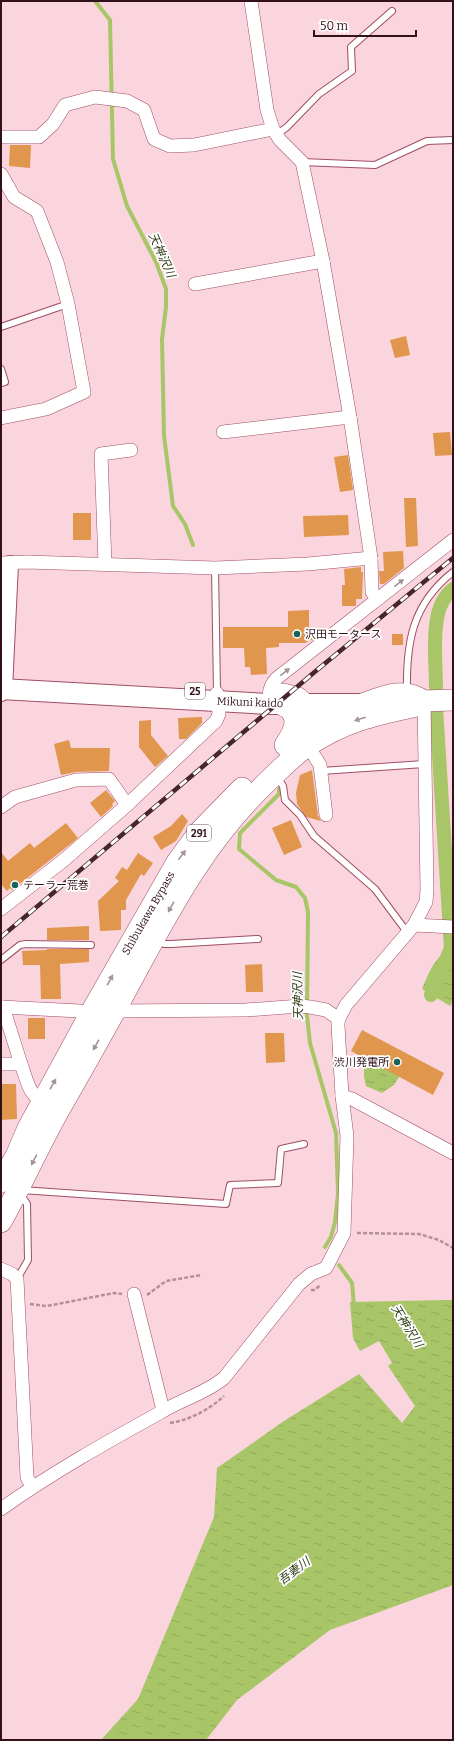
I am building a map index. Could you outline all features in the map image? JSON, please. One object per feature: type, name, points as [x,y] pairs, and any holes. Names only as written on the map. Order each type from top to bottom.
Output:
[{"type":"highway","name":"291","points":[[362,704],[406,696],[453,700]]},
{"type":"highway","name":"Shibukawa Bypass","points":[[50,1108],[115,1011],[182,887],[209,848],[256,792],[308,746],[329,733],[357,720],[416,706],[406,696]]},
{"type":"highway","points":[[274,699],[298,698],[310,709],[312,726],[308,746]]},
{"type":"highway","points":[[274,699],[288,709],[295,720],[294,731],[281,752]]},
{"type":"highway","name":"Shibukawa Bypass","points":[[1,1222],[10,1186],[50,1108],[90,1014],[177,862],[204,827],[236,794],[281,752],[312,726],[336,712],[362,704]]},
{"type":"main road","name":"Mikuni kaido","points":[[2,690],[94,685],[218,696],[274,699],[406,696]]},
{"type":"main road","points":[[305,704],[362,704],[406,696]]},
{"type":"street","points":[[251,1],[265,96],[274,132],[302,162],[323,261],[350,417],[371,558],[372,592],[378,599]]},
{"type":"street","points":[[1,137],[39,137],[53,124],[65,105],[95,97],[127,101],[144,110],[154,139],[170,146],[194,145],[274,132]]},
{"type":"street","points":[[1,174],[14,197],[37,211],[57,262],[68,304],[84,392],[46,409],[1,418]]},
{"type":"street","points":[[195,284],[323,261]]},
{"type":"street","points":[[223,432],[350,417]]},
{"type":"street","points":[[104,564],[101,454],[131,450]]},
{"type":"street","points":[[274,699],[271,684],[277,678],[453,540]]},
{"type":"street","points":[[2,690],[6,563],[27,562],[215,568],[308,564],[371,558]]},
{"type":"street","points":[[1,909],[64,860],[127,805],[216,721],[219,714],[218,696]]},
{"type":"street","points":[[1,1509],[32,1487],[85,1454],[163,1410],[214,1386],[224,1378],[299,1284],[311,1274],[326,1268],[344,1233],[347,1136],[342,1096],[338,1025],[339,1019],[346,1005],[410,928],[426,902],[424,764],[406,696]]},
{"type":"street","points":[[308,746],[320,765],[326,815]]},
{"type":"street","points":[[1,807],[16,796],[76,780],[109,779],[127,805]]},
{"type":"street","points":[[410,928],[453,927]]},
{"type":"street","points":[[50,1108],[34,1097],[28,1086],[2,1007],[80,1011],[90,1014],[115,1011],[246,1010],[305,1006],[326,1010],[339,1019]]},
{"type":"street","points":[[1,1064],[21,1064]]},
{"type":"street","points":[[342,1096],[352,1099],[453,1153]]},
{"type":"street","points":[[1,1269],[12,1274],[17,1279],[27,1478],[32,1487]]},
{"type":"street","points":[[134,1294],[163,1410]]},
{"type":"lane","points":[[274,132],[287,126],[319,94],[352,71],[351,47],[392,11]]},
{"type":"lane","points":[[302,162],[375,165],[426,141],[453,140]]},
{"type":"lane","points":[[1,327],[68,304]]},
{"type":"lane","points":[[1,369],[5,382],[1,382]]},
{"type":"lane","points":[[215,568],[218,696]]},
{"type":"lane","points":[[406,696],[410,639],[414,622],[434,591],[444,579],[453,572]]},
{"type":"lane","points":[[321,771],[424,764]]},
{"type":"lane","points":[[275,774],[281,781],[285,800],[300,815],[314,836],[375,889],[410,928]]},
{"type":"lane","points":[[154,939],[164,944],[171,944],[258,939]]},
{"type":"lane","points":[[1,960],[20,946],[26,944],[91,945]]},
{"type":"lane","points":[[10,1186],[226,1204],[230,1185],[278,1183],[281,1149],[304,1144]]},
{"type":"lane","points":[[10,1186],[26,1204],[28,1260],[17,1279]]},
{"type":"path","points":[[344,1233],[420,1234],[439,1240],[453,1248]]},
{"type":"path","points":[[17,1302],[47,1306],[114,1293],[148,1295],[166,1281],[201,1275]]},
{"type":"water","points":[[451,948],[453,948],[453,1000],[450,1006],[422,989],[436,961]]},
{"type":"water","points":[[364,1056],[401,1074],[394,1085],[382,1093],[366,1086],[364,1076]]},
{"type":"water","name":"吾妻川","points":[[453,1300],[453,1585],[330,1630],[237,1700],[206,1740],[101,1740],[138,1699],[214,1517],[217,1468],[284,1421],[359,1374],[402,1423],[415,1406],[388,1366],[392,1363],[379,1341],[360,1351],[353,1338],[350,1302]]},
{"type":"building","points":[[10,145],[31,145],[30,168],[9,166]]},
{"type":"building","points":[[406,336],[410,355],[395,358],[390,340]]},
{"type":"building","points":[[450,432],[452,455],[435,456],[433,433]]},
{"type":"building","points":[[348,455],[353,490],[340,492],[334,457]]},
{"type":"building","points":[[404,498],[416,498],[418,546],[406,547]]},
{"type":"building","points":[[73,513],[91,513],[91,540],[73,540]]},
{"type":"building","points":[[348,515],[349,535],[304,537],[303,516]]},
{"type":"building","points":[[403,551],[404,568],[384,584],[380,584],[379,571],[384,571],[383,552]]},
{"type":"building","points":[[361,567],[361,572],[363,572],[362,599],[356,599],[356,606],[342,606],[342,585],[345,585],[344,569]]},
{"type":"building","points":[[309,610],[309,627],[314,627],[313,639],[305,643],[279,643],[279,647],[266,648],[267,674],[251,675],[250,667],[245,667],[244,648],[223,648],[223,627],[288,627],[288,611]]},
{"type":"building","points":[[392,634],[403,634],[403,645],[392,645]]},
{"type":"building","points":[[202,717],[202,723],[186,739],[179,739],[178,718]]},
{"type":"building","points":[[151,720],[151,735],[168,756],[155,767],[139,747],[139,721]]},
{"type":"building","points":[[69,740],[71,748],[110,748],[109,771],[76,772],[61,775],[54,744]]},
{"type":"building","points":[[312,770],[318,816],[321,821],[306,817],[297,804],[296,793],[300,775]]},
{"type":"building","points":[[106,790],[115,801],[112,804],[113,806],[101,817],[90,803]]},
{"type":"building","points":[[182,814],[188,821],[176,841],[161,850],[153,837],[171,826]]},
{"type":"building","points":[[291,820],[302,847],[284,855],[272,828]]},
{"type":"building","points":[[66,823],[78,838],[12,890],[10,888],[7,891],[1,884],[1,852],[8,861],[30,843],[34,848]]},
{"type":"building","points":[[138,853],[153,863],[144,876],[141,874],[126,900],[126,910],[121,910],[121,930],[100,931],[98,901],[119,881],[115,878],[122,867],[127,870]]},
{"type":"building","points":[[89,926],[89,940],[47,940],[47,928]]},
{"type":"building","points":[[47,949],[89,949],[89,962],[60,964],[61,999],[41,999],[40,965],[23,965],[22,951]]},
{"type":"building","points":[[262,964],[263,992],[246,992],[245,965]]},
{"type":"building","points":[[28,1018],[45,1018],[45,1039],[28,1039]]},
{"type":"building","name":"渋川発電所","points":[[362,1030],[444,1073],[433,1095],[351,1051]]},
{"type":"building","points":[[265,1033],[284,1033],[285,1062],[266,1063]]},
{"type":"building","points":[[1,1084],[16,1084],[17,1119],[1,1120]]},
{"type":"waterway","name":"天神沢川","points":[[95,1],[110,20],[113,159],[127,206],[156,262],[166,289],[166,307],[162,339],[164,436],[173,506],[185,524],[193,545]]},
{"type":"waterway","points":[[436,687],[435,642],[437,619],[439,609],[443,601],[453,589]]},
{"type":"waterway","points":[[431,995],[451,948],[436,707]]},
{"type":"waterway","name":"天神沢川","points":[[279,789],[279,794],[240,833],[239,849],[276,880],[296,887],[305,898],[308,912],[307,1016],[310,1043],[336,1133],[338,1194],[335,1222],[331,1237],[325,1247]]},
{"type":"waterway","name":"天神沢川","points":[[339,1265],[352,1283],[354,1306]]},
{"type":"railway","points":[[1,937],[317,670],[453,558]]},
{"type":"place","name":"沢田モータース","points":[[297,634]]},
{"type":"place","name":"テーラー荒巻","points":[[15,885]]},
{"type":"place","name":"渋川発電所","points":[[397,1062]]}]
